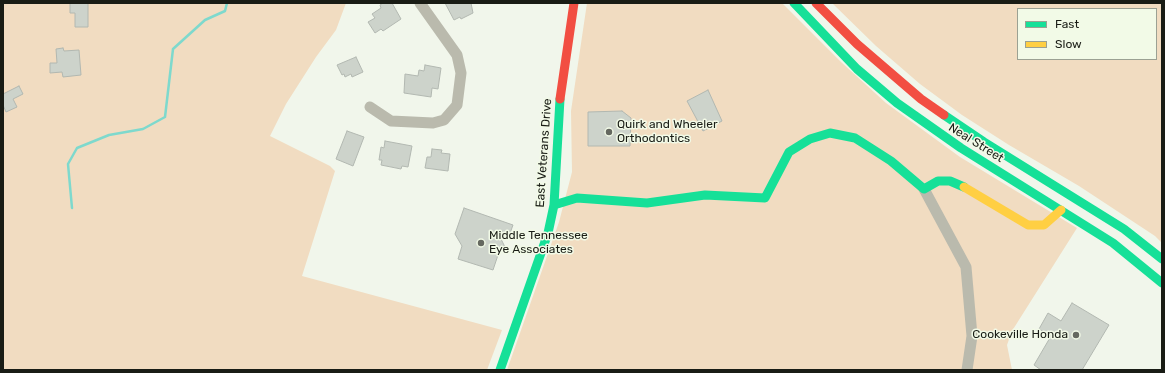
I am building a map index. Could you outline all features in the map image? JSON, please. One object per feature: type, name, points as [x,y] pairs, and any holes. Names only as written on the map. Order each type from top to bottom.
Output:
[{"type":"street","points":[[370,107],[391,121],[433,123],[444,120],[457,105],[461,73],[457,55],[420,3]]},
{"type":"street","name":"East Veterans Drive","points":[[500,370],[548,233],[554,205],[559,102],[574,3]]},
{"type":"street","name":"Neal Street","points":[[794,3],[857,69],[897,103],[955,144],[1113,243],[1162,283]]},
{"type":"street","name":"Neal Street","points":[[816,3],[857,44],[921,99],[967,131],[1124,229],[1162,259]]},
{"type":"street","points":[[554,205],[577,198],[648,203],[705,195],[765,198],[789,152],[810,139],[830,133],[855,138],[891,161],[924,189],[966,267],[972,336],[967,370]]},
{"type":"street","points":[[924,189],[938,182],[950,181],[966,188],[1028,225],[1044,225],[1061,210]]},
{"type":"shaded area","points":[[3,3],[346,3],[336,30],[316,57],[286,104],[270,136],[330,166],[335,171],[302,276],[502,330],[487,370],[3,370]]},
{"type":"shaded area","points":[[587,3],[782,3],[841,62],[886,103],[960,157],[1077,228],[1012,331],[1007,345],[1012,370],[507,370],[559,222],[572,172],[571,111]]},
{"type":"shaded area","points":[[832,3],[1162,3],[1162,243],[1155,236],[1079,186],[1009,145],[962,115],[920,84],[876,46]]},
{"type":"building","points":[[70,3],[88,3],[88,27],[75,27],[75,13],[70,13]]},
{"type":"building","points":[[383,3],[392,3],[401,19],[383,31],[381,29],[375,33],[368,22],[375,18],[372,14],[381,8],[380,5]]},
{"type":"building","points":[[445,3],[471,3],[473,13],[461,19],[460,17],[454,20]]},
{"type":"building","points":[[63,48],[64,51],[79,50],[81,75],[63,77],[62,72],[50,73],[50,63],[57,63],[56,49]]},
{"type":"building","points":[[356,57],[363,72],[352,77],[351,74],[345,77],[344,74],[342,75],[337,65]]},
{"type":"building","points":[[425,65],[441,68],[438,89],[432,88],[431,97],[404,93],[405,74],[418,76],[419,70],[424,71]]},
{"type":"building","points":[[19,86],[23,94],[13,99],[17,107],[6,112],[3,105],[3,94]]},
{"type":"building","points":[[708,90],[722,121],[703,131],[687,101]]},
{"type":"building","name":"Quirk and Wheeler Orthodontics","points":[[622,111],[631,118],[630,146],[588,146],[588,112]]},
{"type":"building","points":[[347,131],[364,137],[353,166],[336,159]]},
{"type":"building","points":[[385,141],[412,146],[408,167],[402,166],[401,169],[381,165],[382,160],[379,160],[381,147],[384,148]]},
{"type":"building","points":[[432,149],[442,150],[441,153],[450,154],[448,171],[425,168],[427,157],[431,157]]},
{"type":"building","name":"Middle Tennessee Eye Associates","points":[[464,208],[513,225],[509,236],[501,239],[505,247],[500,249],[493,270],[458,259],[462,246],[455,234]]},
{"type":"building","name":"Cookeville Honda","points":[[1072,303],[1109,325],[1082,370],[1041,370],[1034,365],[1051,336],[1039,329],[1048,313],[1061,321]]},
{"type":"waterway","points":[[72,208],[68,164],[77,148],[109,135],[143,129],[165,117],[173,49],[205,20],[225,11],[227,3]]},
{"type":"traffic: fast","points":[[794,3],[857,69],[897,103],[961,148],[1113,243],[1162,283]]},
{"type":"traffic: fast","points":[[500,370],[548,233],[554,205],[560,99]]},
{"type":"traffic: fast","points":[[944,115],[984,142],[1124,229],[1162,259]]},
{"type":"traffic: fast","points":[[554,205],[577,198],[647,203],[705,195],[765,198],[789,152],[810,139],[830,133],[855,138],[891,161],[924,189],[938,181],[950,181],[964,187]]},
{"type":"traffic: slow","points":[[964,187],[1028,225],[1044,225],[1061,210]]},
{"type":"traffic: jam","points":[[560,99],[574,3]]},
{"type":"traffic: jam","points":[[816,3],[857,44],[921,99],[944,115]]},
{"type":"place","name":"Quirk and Wheeler Orthodontics","points":[[609,132]]},
{"type":"place","name":"Middle Tennessee Eye Associates","points":[[481,243]]},
{"type":"place","name":"Cookeville Honda","points":[[1076,335]]}]
